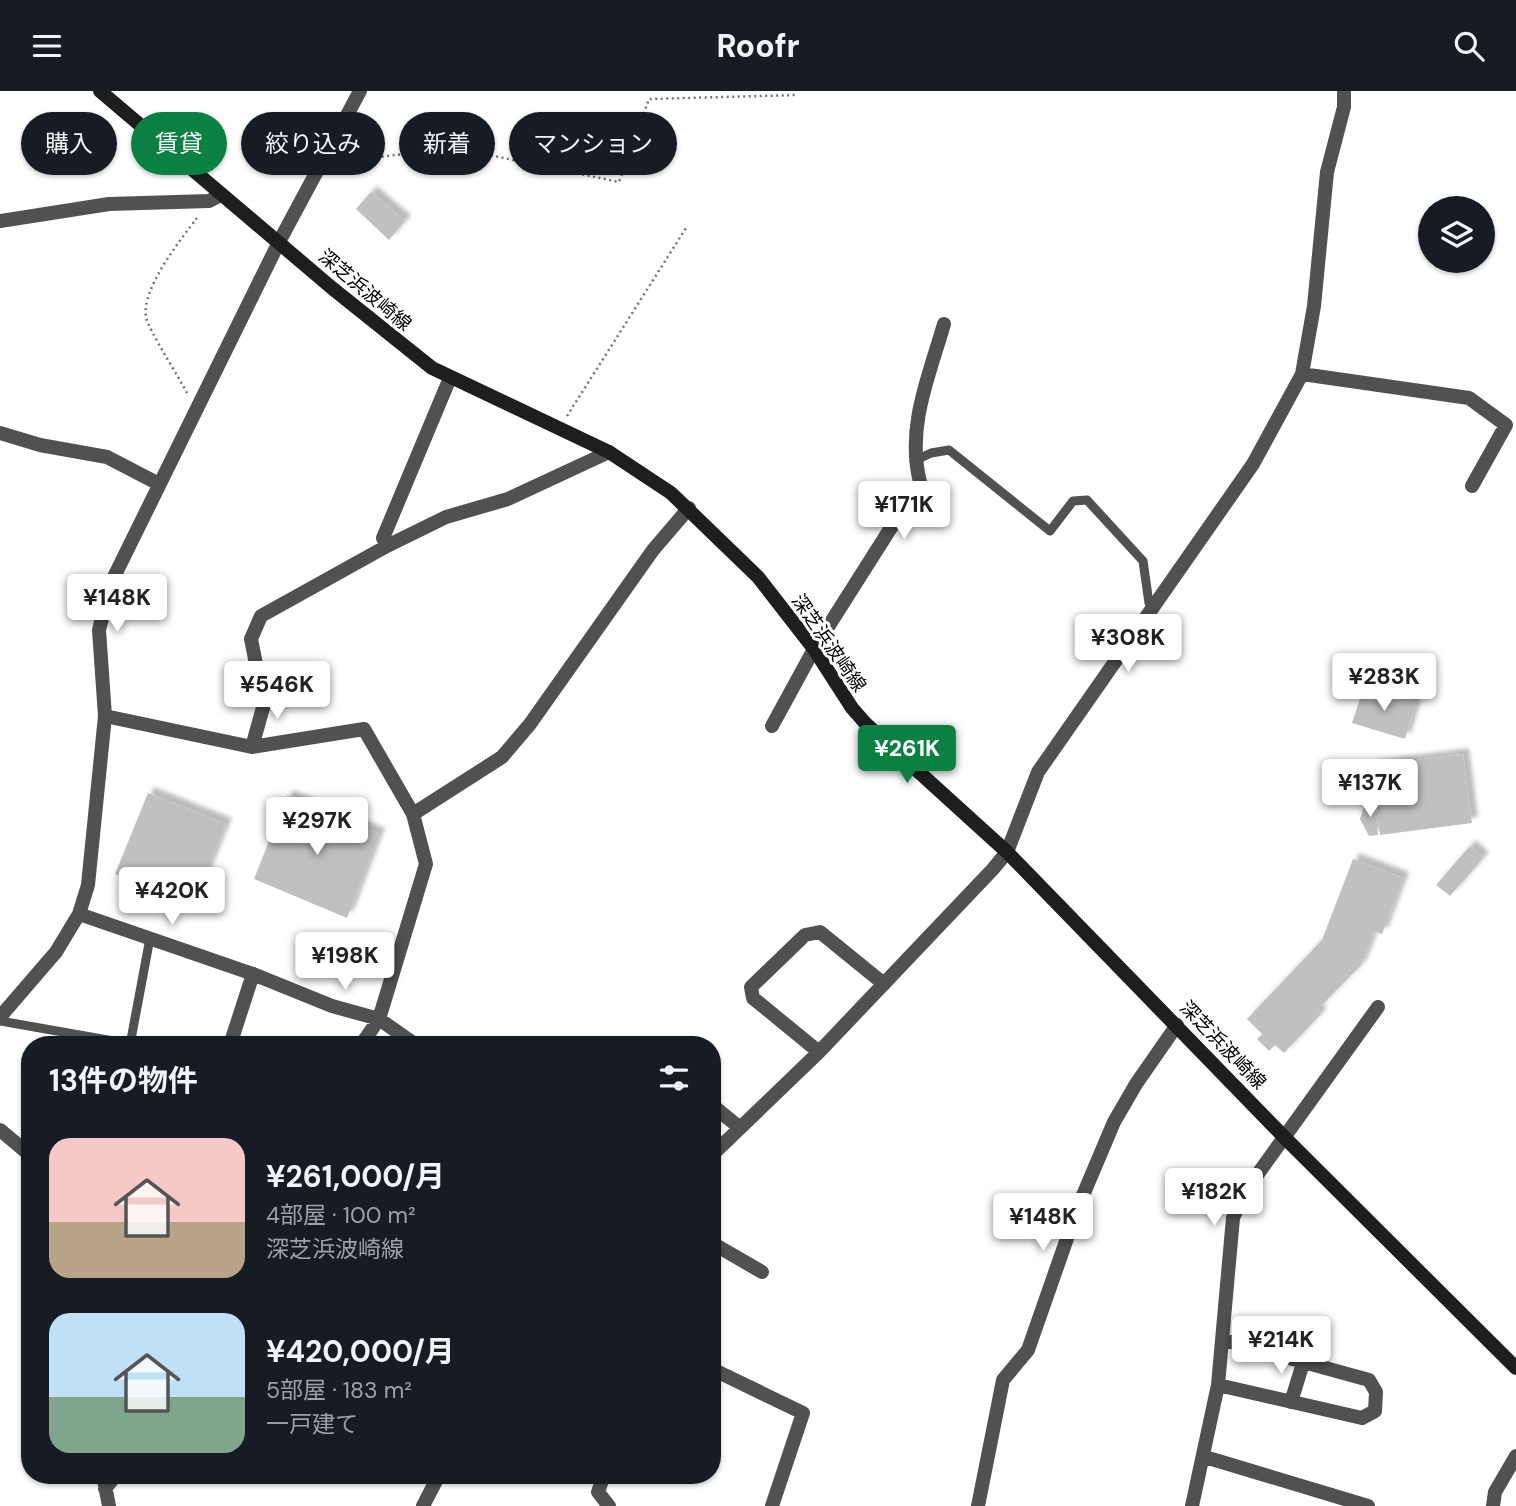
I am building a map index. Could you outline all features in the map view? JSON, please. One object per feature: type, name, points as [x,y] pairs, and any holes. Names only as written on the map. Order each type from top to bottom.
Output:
[{"type":"main road","name":"深芝浜波崎線","points":[[100,91],[215,198],[279,243],[403,347],[450,378],[609,452],[650,477],[689,508],[758,577],[814,649],[845,699],[866,724],[1007,852],[1286,1139],[1516,1368]]},
{"type":"street","points":[[349,112],[360,91]]},
{"type":"street","points":[[721,1146],[819,1052],[985,880],[1007,852],[1038,772],[1253,464],[1302,374],[1314,306],[1327,172],[1345,107],[1344,91]]},
{"type":"street","points":[[0,1019],[56,951],[79,914],[89,885],[105,716],[99,630],[110,585],[315,175]]},
{"type":"street","points":[[0,221],[109,204],[215,198]]},
{"type":"street","points":[[772,726],[814,649],[920,482],[914,461],[916,423],[944,324]]},
{"type":"street","points":[[1302,374],[1469,398],[1506,425],[1472,486]]},
{"type":"street","points":[[387,546],[383,538],[450,378]]},
{"type":"street","points":[[0,433],[40,445],[107,457],[159,484]]},
{"type":"street","points":[[252,747],[264,704],[251,639],[261,616],[387,546],[446,517],[508,499],[609,452]]},
{"type":"street","points":[[413,814],[502,757],[530,724],[653,550],[689,508]]},
{"type":"street","points":[[105,716],[252,747],[364,729],[413,814],[426,864],[379,1019],[367,1036]]},
{"type":"street","points":[[79,914],[253,974],[332,1006],[379,1019],[403,1036]]},
{"type":"street","points":[[819,1052],[753,997],[751,987],[805,935],[820,933],[884,985]]},
{"type":"street","points":[[233,1036],[253,974]]},
{"type":"street","points":[[1192,1506],[1219,1385],[1233,1219],[1242,1196],[1286,1139],[1378,1007]]},
{"type":"street","points":[[978,1506],[1003,1380],[1028,1350],[1078,1207],[1114,1122],[1177,1025]]},
{"type":"street","points":[[721,1112],[740,1128]]},
{"type":"street","points":[[0,1130],[21,1148]]},
{"type":"street","points":[[721,1248],[762,1272]]},
{"type":"street","points":[[1219,1385],[1362,1418],[1375,1411],[1376,1392],[1369,1380],[1224,1340]]},
{"type":"street","points":[[1291,1402],[1304,1360]]},
{"type":"street","points":[[721,1373],[803,1413],[772,1506]]},
{"type":"street","points":[[1493,1506],[1495,1492],[1516,1456]]},
{"type":"street","points":[[1205,1457],[1368,1506]]},
{"type":"street","points":[[104,1484],[109,1506]]},
{"type":"street","points":[[423,1506],[434,1484]]},
{"type":"street","points":[[601,1484],[598,1492],[609,1506]]},
{"type":"lane","points":[[914,461],[949,450],[1051,531],[1073,501],[1087,500],[1143,561],[1149,603],[1154,607]]},
{"type":"lane","points":[[133,1036],[150,938]]},
{"type":"lane","points":[[0,1019],[84,1036]]},
{"type":"path","points":[[385,156],[436,150],[466,150],[619,182],[649,99],[796,95]]},
{"type":"path","points":[[200,401],[188,394],[146,317],[150,295],[172,251],[215,198]]},
{"type":"path","points":[[560,428],[686,228]]},
{"type":"building","points":[[371,192],[405,221],[389,240],[356,209]]},
{"type":"building","points":[[1364,686],[1416,703],[1405,739],[1352,723]]},
{"type":"building","points":[[1463,754],[1472,823],[1380,835],[1371,766]]},
{"type":"building","points":[[148,793],[226,824],[192,906],[115,874]]},
{"type":"building","points":[[287,796],[379,834],[347,918],[254,879]]},
{"type":"building","points":[[1374,802],[1378,835],[1369,836],[1360,819],[1365,803]]},
{"type":"building","points":[[1470,846],[1483,858],[1450,896],[1436,885]]},
{"type":"building","points":[[1353,859],[1403,878],[1382,934],[1374,931],[1361,965],[1317,1010],[1321,1014],[1284,1053],[1275,1045],[1269,1051],[1257,1039],[1262,1034],[1247,1019],[1322,940]]}]
